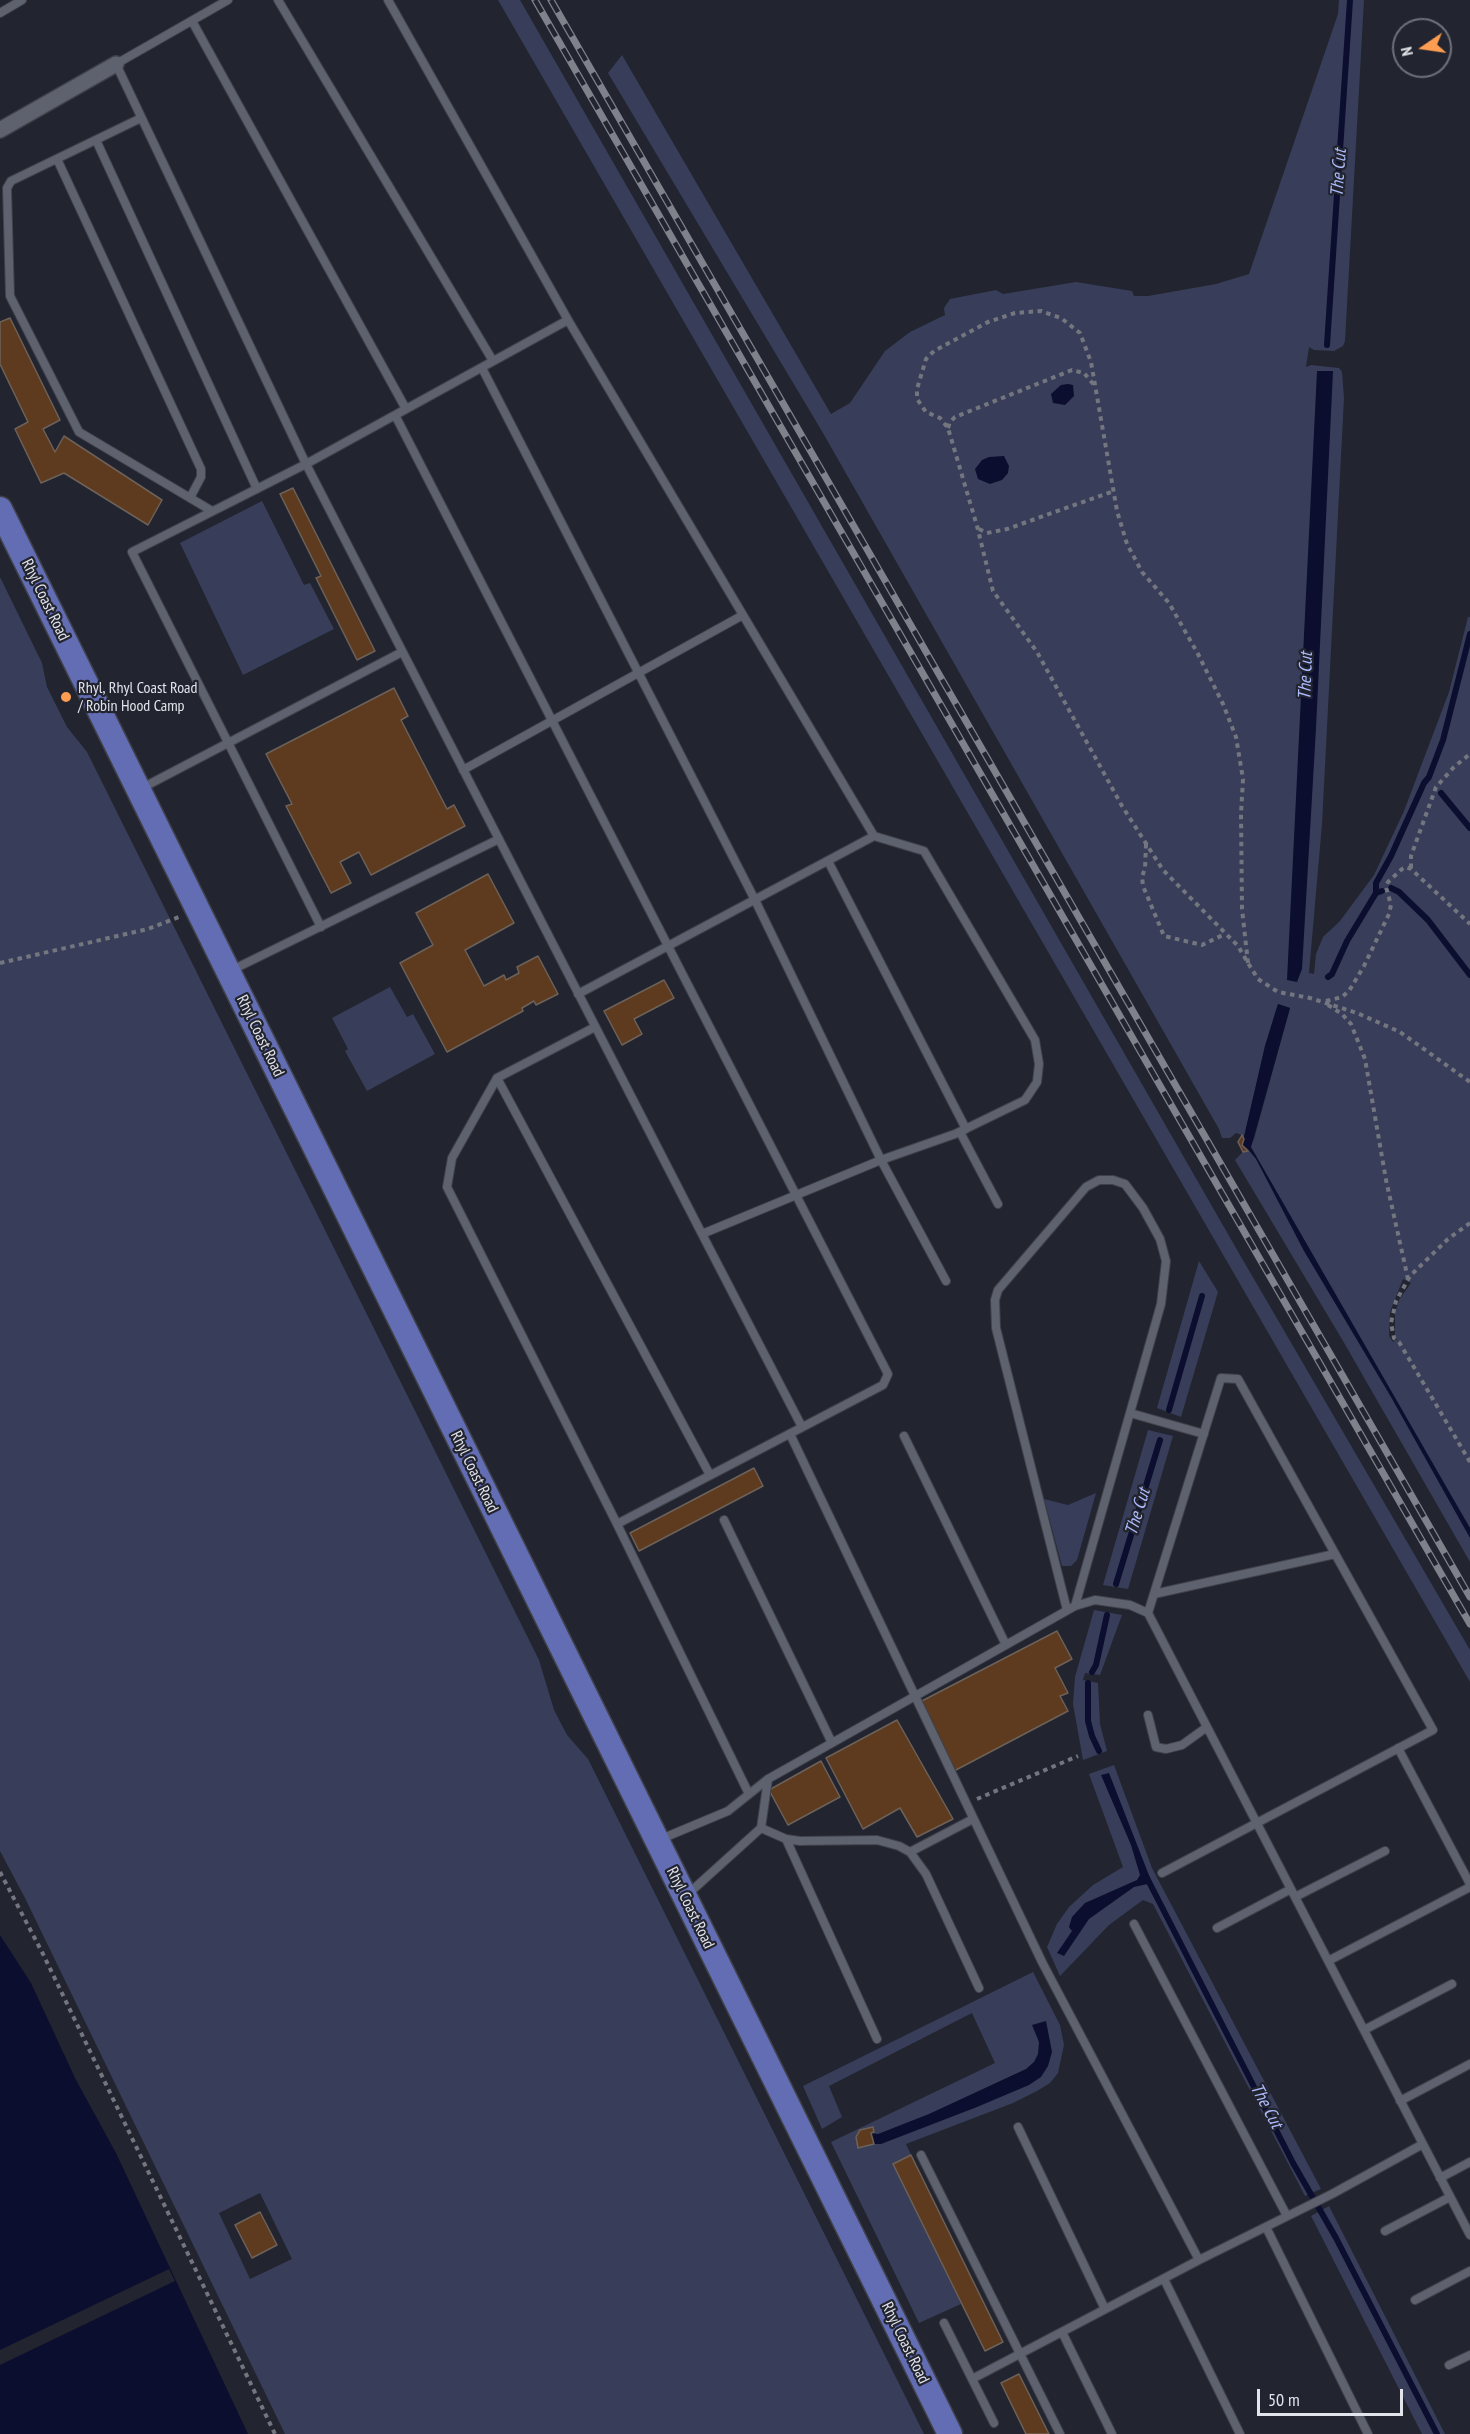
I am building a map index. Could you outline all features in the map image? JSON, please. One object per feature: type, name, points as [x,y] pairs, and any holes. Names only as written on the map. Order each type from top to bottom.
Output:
[{"type":"main road","name":"Rhyl Coast Road","points":[[0,509],[950,2434]]},
{"type":"street","points":[[0,130],[116,64]]},
{"type":"lane","points":[[0,13],[22,0]]},
{"type":"lane","points":[[228,0],[116,64],[306,464],[802,1427]]},
{"type":"lane","points":[[278,0],[493,361]]},
{"type":"lane","points":[[388,0],[568,320],[874,836],[924,851],[1035,1040],[1039,1064],[1038,1073],[1036,1082],[1025,1100],[963,1130],[881,1160],[702,1234]]},
{"type":"lane","points":[[192,21],[406,409]]},
{"type":"lane","points":[[141,118],[11,181],[7,188],[10,296],[79,432],[212,511]]},
{"type":"lane","points":[[96,140],[257,489]]},
{"type":"lane","points":[[57,159],[201,469],[201,477],[190,498]]},
{"type":"lane","points":[[321,927],[132,552],[306,464],[568,320]]},
{"type":"lane","points":[[482,368],[755,900],[881,1160],[946,1281]]},
{"type":"lane","points":[[395,415],[888,1374],[883,1385],[617,1524]]},
{"type":"lane","points":[[463,770],[743,615]]},
{"type":"lane","points":[[138,790],[402,652]]},
{"type":"lane","points":[[578,994],[874,836]]},
{"type":"lane","points":[[228,972],[499,839]]},
{"type":"lane","points":[[828,861],[998,1204]]},
{"type":"lane","points":[[595,1027],[497,1078],[452,1158],[447,1188],[617,1524],[749,1794]]},
{"type":"lane","points":[[497,1078],[710,1475]]},
{"type":"lane","points":[[1099,1180],[1113,1180],[1125,1184],[1143,1208],[1160,1239],[1166,1262],[1161,1304],[1071,1608],[996,1328],[994,1312],[998,1290],[1086,1187],[1099,1180]]},
{"type":"lane","points":[[1148,1613],[1221,1378],[1238,1379],[1433,1730],[1162,1873]]},
{"type":"lane","points":[[1130,1413],[1204,1434]]},
{"type":"lane","points":[[790,1434],[1042,1962],[1198,2260]]},
{"type":"lane","points":[[904,1436],[1006,1645]]},
{"type":"lane","points":[[724,1520],[832,1743]]},
{"type":"lane","points":[[1154,1594],[1335,1554]]},
{"type":"lane","points":[[657,1841],[728,1811],[768,1779],[1071,1608],[1095,1600],[1130,1605],[1148,1613],[1470,2235]]},
{"type":"lane","points":[[1148,1715],[1156,1747],[1166,1749],[1182,1745],[1207,1727]]},
{"type":"lane","points":[[1328,1961],[1470,1886],[1398,1748]]},
{"type":"lane","points":[[684,1897],[761,1828],[768,1779]]},
{"type":"lane","points":[[909,1852],[973,1819]]},
{"type":"lane","points":[[761,1828],[786,1839],[810,1842],[877,1840],[899,1846],[909,1852],[926,1874],[979,1988]]},
{"type":"lane","points":[[786,1839],[878,2039]]},
{"type":"lane","points":[[1218,1928],[1385,1851]]},
{"type":"lane","points":[[1134,1924],[1287,2216]]},
{"type":"lane","points":[[1364,2030],[1452,1984]]},
{"type":"lane","points":[[1400,2100],[1470,2064]]},
{"type":"lane","points":[[1018,2127],[1106,2309]]},
{"type":"lane","points":[[972,2379],[1198,2260],[1332,2194],[1423,2144]]},
{"type":"lane","points":[[921,2155],[1060,2434]]},
{"type":"lane","points":[[1440,2178],[1470,2162]]},
{"type":"lane","points":[[1385,2231],[1450,2196]]},
{"type":"lane","points":[[1266,2227],[1368,2434]]},
{"type":"lane","points":[[1415,2300],[1470,2271]]},
{"type":"lane","points":[[1164,2279],[1240,2434]]},
{"type":"lane","points":[[944,2323],[994,2423]]},
{"type":"lane","points":[[1062,2332],[1112,2434]]},
{"type":"lane","points":[[1449,2365],[1470,2355]]},
{"type":"path","points":[[1248,963],[1242,909],[1243,779],[1236,737],[1223,704],[1198,654],[1169,603],[1142,572],[1127,544],[1114,491],[1091,362],[1080,333],[1061,318],[1041,311],[1015,313],[979,327],[934,351],[926,359],[917,388],[917,399],[927,411],[940,418],[948,428],[977,526],[993,591],[1037,652],[1122,806],[1146,844],[1163,870],[1238,946],[1248,963],[1258,979],[1278,992],[1357,1013],[1400,1032],[1470,1082]]},
{"type":"path","points":[[948,428],[955,417],[1072,370],[1084,372],[1096,391]]},
{"type":"path","points":[[977,526],[981,532],[987,533],[1007,529],[1114,491]]},
{"type":"path","points":[[1411,869],[1411,856],[1436,787],[1454,767],[1470,754]]},
{"type":"path","points":[[1146,844],[1143,886],[1164,936],[1202,945],[1226,934]]},
{"type":"path","points":[[1322,1002],[1342,997],[1349,991],[1369,957],[1389,914],[1391,905],[1387,892],[1388,882],[1402,869],[1406,867],[1411,869],[1470,924]]},
{"type":"path","points":[[0,963],[148,929],[198,910]]},
{"type":"path","points":[[1322,1002],[1342,1014],[1351,1024],[1365,1059],[1384,1172],[1408,1279]]},
{"type":"path","points":[[1470,1223],[1448,1239],[1408,1279],[1392,1312],[1392,1334],[1470,1462]]},
{"type":"path","points":[[966,1804],[1078,1756]]},
{"type":"path","points":[[0,1872],[44,1954],[275,2434]]},
{"type":"shaded area","points":[[498,0],[520,0],[1240,1255],[1470,1650],[1470,1682]]},
{"type":"shaded area","points":[[1339,0],[1364,0],[1345,341],[1343,346],[1334,351],[1314,350],[1309,347],[1306,367],[1311,365],[1339,368],[1342,372],[1344,398],[1322,824],[1309,973],[1314,974],[1316,954],[1323,937],[1340,921],[1374,875],[1404,811],[1449,692],[1468,617],[1470,617],[1470,1562],[1343,1341],[1235,1160],[1243,1152],[1248,1151],[1254,1139],[1290,1008],[1278,1004],[1265,1046],[1244,1139],[1242,1135],[1236,1133],[1230,1138],[1222,1138],[1219,1129],[823,433],[608,73],[622,55],[831,414],[850,403],[885,351],[910,332],[945,315],[944,308],[950,299],[996,290],[1003,294],[1076,282],[1132,291],[1134,296],[1148,296],[1216,284],[1249,274],[1338,14]],"holes":[[[1403,1279],[1411,1283],[1399,1300],[1395,1313],[1397,1339],[1393,1342],[1389,1336],[1390,1312]]]},
{"type":"shaded area","points":[[262,501],[304,585],[310,583],[334,629],[243,675],[180,543]]},
{"type":"shaded area","points":[[0,577],[42,663],[47,687],[67,727],[87,752],[539,1660],[554,1710],[567,1735],[588,1759],[924,2434],[285,2434],[25,1898],[0,1851]],"holes":[[[260,2193],[292,2259],[250,2279],[219,2213]]]},
{"type":"shaded area","points":[[390,987],[407,1017],[413,1014],[435,1054],[367,1091],[345,1051],[348,1049],[332,1018]]},
{"type":"shaded area","points":[[1199,1261],[1218,1292],[1181,1417],[1157,1408]]},
{"type":"shaded area","points":[[1148,1430],[1173,1436],[1128,1589],[1103,1585]]},
{"type":"shaded area","points":[[1096,1493],[1077,1560],[1071,1566],[1062,1566],[1044,1499],[1068,1505]]},
{"type":"shaded area","points":[[1094,1610],[1122,1615],[1100,1675],[1085,1673],[1083,1680],[1098,1683],[1100,1724],[1107,1751],[1083,1760],[1073,1704],[1075,1677]]},
{"type":"shaded area","points":[[1114,1765],[1152,1868],[1321,2189],[1305,2196],[1153,1904],[1143,1900],[1109,1925],[1060,1976],[1047,1947],[1057,1924],[1069,1907],[1093,1885],[1123,1867],[1089,1774]]},
{"type":"shaded area","points":[[1033,1972],[1060,2025],[1064,2045],[1058,2073],[1050,2083],[1013,2103],[906,2144],[911,2155],[893,2164],[961,2304],[919,2323],[831,2142],[995,2063],[972,2013],[829,2086],[842,2117],[822,2129],[803,2086]]},
{"type":"shaded area","points":[[1329,2206],[1445,2434],[1422,2434],[1311,2216]]},
{"type":"water","points":[[1317,371],[1333,371],[1302,969],[1297,982],[1287,980]]},
{"type":"water","points":[[1061,385],[1073,385],[1074,396],[1065,405],[1053,403],[1051,394]]},
{"type":"water","points":[[1004,456],[1009,466],[1008,473],[1002,480],[990,484],[978,479],[975,469],[982,460]]},
{"type":"water","points":[[1278,1004],[1290,1008],[1251,1147],[1470,1528],[1470,1538],[1391,1397],[1304,1251],[1256,1159],[1242,1145],[1265,1046]]},
{"type":"water","points":[[1109,1773],[1152,1883],[1134,1887],[1089,1919],[1064,1956],[1057,1953],[1072,1931],[1069,1927],[1072,1917],[1085,1903],[1137,1880],[1140,1875],[1131,1845],[1101,1775]]},
{"type":"water","points":[[0,1935],[31,1983],[76,2080],[116,2153],[248,2434],[0,2434]]},
{"type":"water","points":[[1046,2021],[1052,2052],[1048,2066],[1041,2077],[1029,2085],[977,2107],[881,2144],[874,2144],[871,2133],[878,2134],[929,2114],[1026,2069],[1034,2062],[1038,2054],[1039,2042],[1032,2025]]},
{"type":"pier","points":[[169,2269],[175,2281],[0,2365],[0,2350]]},
{"type":"building","points":[[10,318],[60,420],[43,429],[55,452],[64,436],[162,500],[148,525],[64,473],[41,483],[15,429],[28,422],[0,364],[0,322]]},
{"type":"building","points":[[293,488],[375,651],[357,660],[316,578],[321,576],[280,494]]},
{"type":"building","points":[[394,688],[408,716],[401,720],[447,809],[454,805],[465,826],[371,875],[359,852],[340,862],[351,883],[331,893],[286,806],[292,804],[266,754]]},
{"type":"building","points":[[488,874],[514,923],[465,950],[484,986],[504,975],[506,980],[519,973],[517,967],[538,956],[558,994],[536,1005],[534,1001],[522,1008],[523,1011],[447,1052],[400,963],[433,945],[416,913]]},
{"type":"building","points":[[664,980],[674,998],[634,1019],[642,1034],[622,1045],[604,1011]]},
{"type":"building","points":[[1242,1135],[1244,1139],[1242,1145],[1248,1151],[1243,1152],[1238,1142]]},
{"type":"building","points":[[754,1468],[763,1486],[639,1551],[630,1533]]},
{"type":"building","points":[[1057,1631],[1072,1659],[1055,1668],[1068,1693],[1060,1696],[1068,1711],[954,1771],[918,1703]]},
{"type":"building","points":[[897,1720],[953,1819],[917,1837],[900,1808],[863,1829],[826,1758]]},
{"type":"building","points":[[821,1761],[840,1797],[788,1825],[769,1790]]},
{"type":"building","points":[[873,2127],[874,2132],[871,2133],[874,2144],[858,2148],[856,2137],[860,2130]]},
{"type":"building","points":[[911,2155],[1003,2342],[985,2351],[893,2164]]},
{"type":"building","points":[[260,2212],[277,2245],[252,2258],[235,2225]]},
{"type":"building","points":[[1019,2374],[1049,2434],[1026,2434],[1001,2383]]},
{"type":"waterway","name":"The Cut","points":[[1327,345],[1350,0]]},
{"type":"waterway","points":[[1376,893],[1376,883],[1429,777],[1443,740],[1470,634]]},
{"type":"waterway","points":[[1441,793],[1470,828]]},
{"type":"waterway","points":[[1391,888],[1399,892],[1428,920],[1470,975]]},
{"type":"waterway","points":[[1328,977],[1332,974],[1347,941],[1376,893],[1382,891]]},
{"type":"waterway","name":"The Cut","points":[[1169,1410],[1202,1296]]},
{"type":"waterway","name":"The Cut","points":[[1116,1584],[1160,1440]]},
{"type":"waterway","name":"The Cut","points":[[1092,1672],[1096,1665],[1107,1615]]},
{"type":"waterway","name":"The Cut","points":[[1088,1683],[1088,1721],[1099,1751]]},
{"type":"waterway","name":"The Cut","points":[[1147,1878],[1293,2163],[1336,2238],[1437,2434]]},
{"type":"railway","points":[[535,0],[1470,1624]]},
{"type":"railway","points":[[551,0],[1470,1597]]},
{"type":"place","name":"Rhyl, Rhyl Coast Road / Robin Hood Camp","points":[[66,697]]}]
